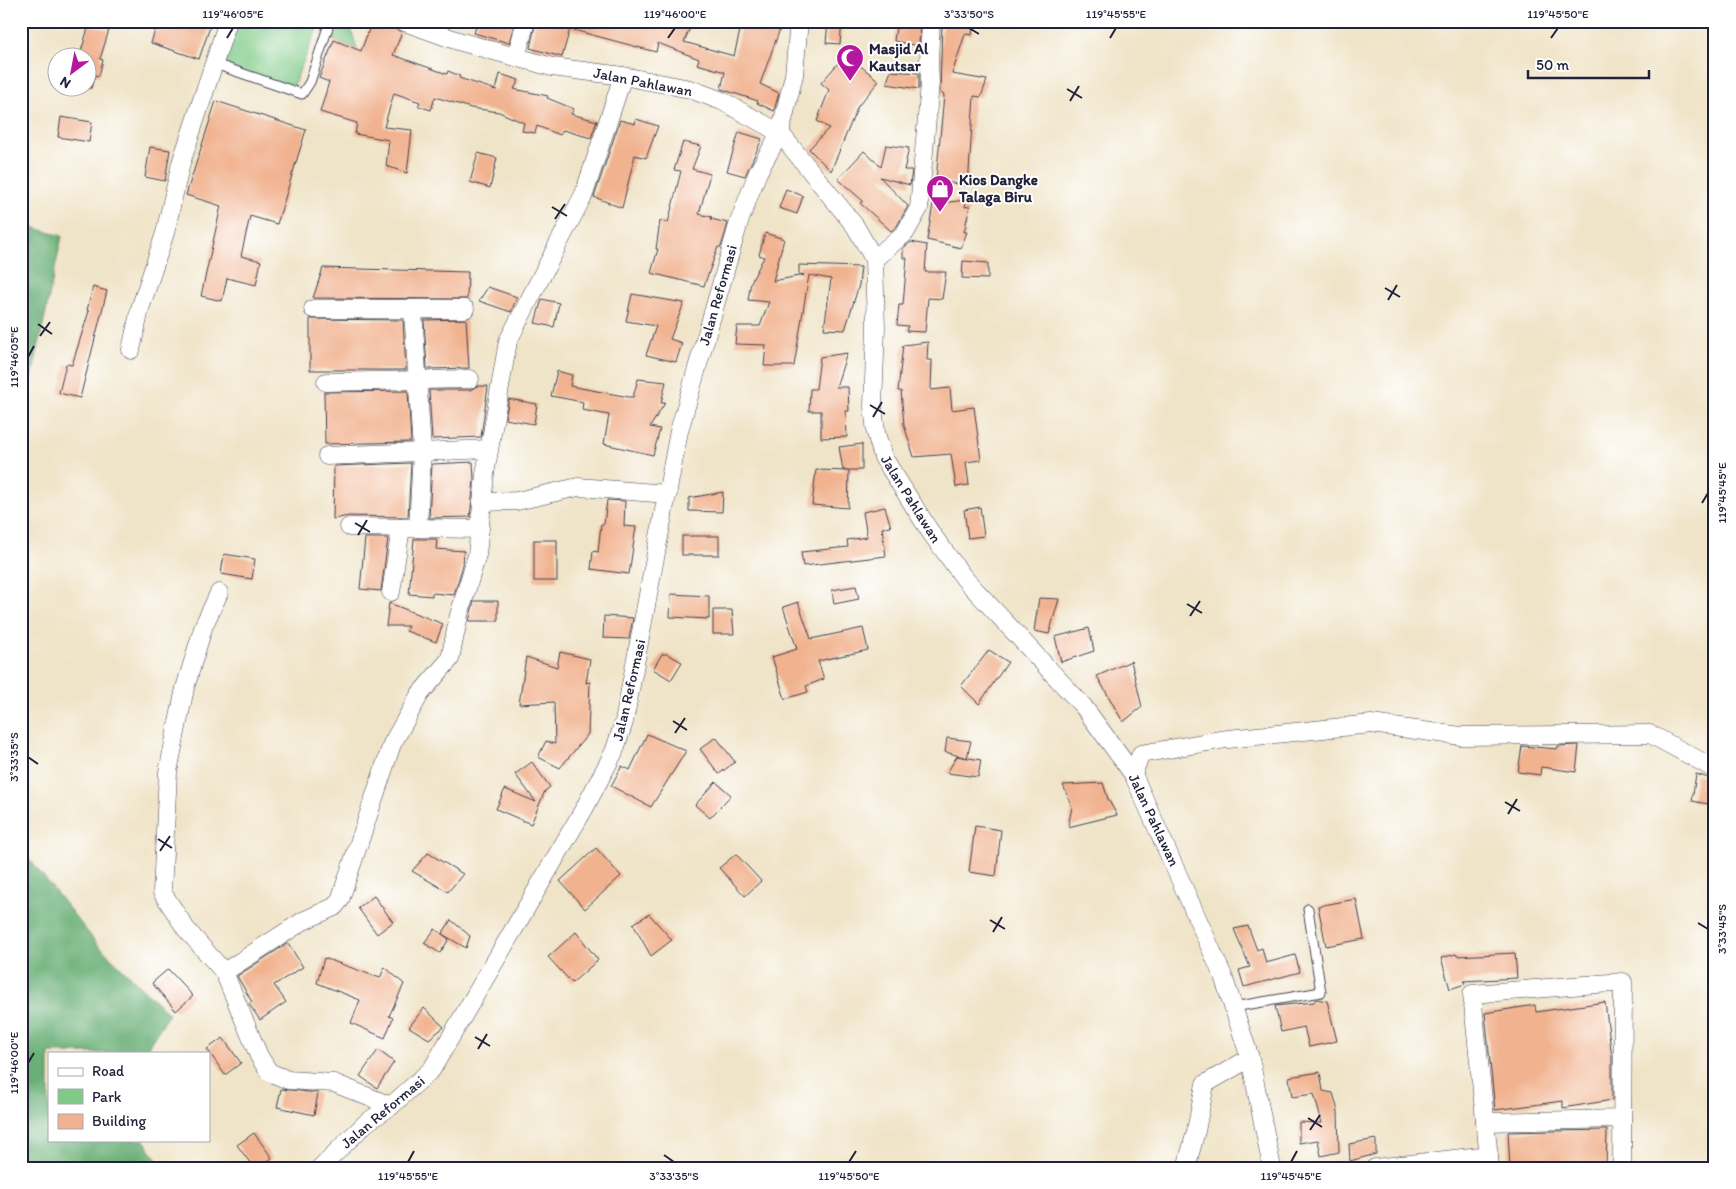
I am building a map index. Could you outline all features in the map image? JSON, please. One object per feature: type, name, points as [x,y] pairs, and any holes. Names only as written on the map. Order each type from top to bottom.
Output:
[{"type":"street","points":[[131,350],[140,309],[165,233],[181,163],[228,21]]},
{"type":"street","name":"Jalan Pahlawan","points":[[402,21],[458,41],[552,67],[623,76],[690,89],[722,101],[780,133],[855,226],[874,259],[876,328],[873,406],[876,433],[883,457],[930,533],[964,578],[1084,706],[1133,774],[1223,976],[1250,1058],[1272,1168]]},
{"type":"street","points":[[516,57],[526,21]]},
{"type":"street","name":"Jalan Reformasi","points":[[320,1168],[366,1123],[391,1106],[432,1070],[584,809],[614,752],[624,722],[679,431],[739,222],[758,172],[780,133],[794,75],[799,21]]},
{"type":"street","points":[[874,259],[905,233],[919,208],[930,83],[931,21]]},
{"type":"street","points":[[224,972],[303,921],[334,907],[340,900],[392,744],[420,694],[450,659],[459,615],[477,555],[489,449],[508,341],[584,194],[623,76]]},
{"type":"street","points":[[314,309],[465,309]]},
{"type":"street","points":[[391,592],[410,528],[422,451],[413,310]]},
{"type":"street","points":[[326,382],[470,379]]},
{"type":"street","points":[[327,456],[489,449]]},
{"type":"street","points":[[482,502],[517,501],[578,487],[668,494]]},
{"type":"street","points":[[349,527],[480,530]]},
{"type":"street","points":[[219,593],[204,624],[185,688],[170,762],[161,881],[162,892],[193,937],[224,972],[259,1056],[269,1072],[288,1080],[334,1083],[391,1106]]},
{"type":"street","points":[[1133,774],[1141,754],[1219,740],[1370,724],[1461,736],[1650,734],[1715,769]]},
{"type":"street","points":[[1375,1168],[1489,1161],[1472,994],[1623,982],[1622,1168]]},
{"type":"street","points":[[1186,1168],[1196,1131],[1205,1084],[1250,1058]]},
{"type":"street","points":[[1486,1122],[1622,1119]]},
{"type":"lane","points":[[215,64],[302,94],[310,82],[330,21]]},
{"type":"lane","points":[[1233,1007],[1321,992],[1308,909]]},
{"type":"green space","points":[[232,21],[320,21],[292,89],[220,65]]},
{"type":"green space","points":[[331,21],[351,28],[357,49],[334,40]]},
{"type":"green space","points":[[21,224],[62,236],[21,429]]},
{"type":"green space","points":[[21,839],[26,855],[98,945],[169,1014],[145,1052],[48,1052],[48,1142],[145,1142],[162,1168],[21,1168]]},
{"type":"building","points":[[158,21],[212,21],[199,59],[151,43]]},
{"type":"building","points":[[372,21],[377,21],[402,32],[393,55],[447,74],[448,71],[460,76],[459,78],[496,90],[500,74],[519,80],[514,89],[548,96],[547,98],[574,109],[571,114],[597,121],[591,138],[563,130],[560,135],[537,126],[535,133],[522,131],[524,123],[499,112],[471,108],[435,97],[431,110],[418,106],[420,102],[394,93],[384,127],[412,130],[407,173],[386,166],[389,140],[355,134],[357,123],[320,112],[329,82],[319,78],[334,40],[361,51]]},
{"type":"building","points":[[478,21],[515,21],[509,43],[474,33]]},
{"type":"building","points":[[536,21],[682,21],[691,25],[684,42],[734,56],[742,22],[780,29],[760,84],[779,93],[774,111],[757,103],[758,101],[721,89],[725,72],[697,64],[699,59],[658,43],[656,52],[570,29],[562,57],[530,48]]},
{"type":"building","points":[[828,21],[842,21],[840,44],[826,43]]},
{"type":"building","points":[[897,21],[920,21],[919,46],[894,41]]},
{"type":"building","points":[[942,21],[974,21],[972,35],[965,34],[952,74],[987,80],[981,97],[974,96],[968,186],[936,180],[944,95],[940,92]]},
{"type":"building","points":[[89,25],[109,30],[100,59],[103,60],[99,76],[98,48],[82,48]]},
{"type":"building","points":[[846,54],[879,81],[858,106],[831,171],[809,149],[829,128],[817,121],[829,90],[821,83]]},
{"type":"building","points":[[891,71],[919,73],[919,89],[886,84]]},
{"type":"building","points":[[216,101],[306,130],[277,224],[250,216],[241,256],[261,261],[256,285],[227,278],[222,301],[201,296],[221,206],[186,195]]},
{"type":"building","points":[[61,117],[92,122],[89,142],[58,137]]},
{"type":"building","points":[[636,119],[658,126],[646,158],[635,155],[622,208],[594,197],[620,120],[635,124]]},
{"type":"building","points":[[739,132],[762,139],[745,176],[727,171]]},
{"type":"building","points":[[683,142],[701,146],[692,169],[710,174],[699,214],[728,223],[721,247],[718,247],[704,286],[651,273],[658,249],[656,249],[660,221],[668,223],[681,171],[674,170]]},
{"type":"building","points":[[886,145],[909,148],[904,170],[912,170],[910,185],[880,177],[908,206],[897,226],[891,231],[860,203],[863,201],[838,179],[864,151],[881,167]]},
{"type":"building","points":[[150,147],[170,150],[165,181],[145,177]]},
{"type":"building","points":[[478,153],[497,158],[490,188],[470,182]]},
{"type":"building","points":[[786,189],[803,196],[797,214],[779,208]]},
{"type":"building","points":[[966,200],[965,207],[970,206],[964,232],[967,232],[961,248],[927,240],[933,204]]},
{"type":"building","points":[[765,233],[784,239],[773,281],[804,275],[799,274],[799,265],[861,267],[859,285],[845,330],[824,329],[831,279],[809,275],[794,366],[764,366],[766,345],[735,344],[737,326],[760,326],[769,302],[748,300],[751,282],[764,257],[759,255]]},
{"type":"building","points":[[911,242],[927,245],[925,272],[946,272],[942,299],[928,298],[925,332],[906,331],[908,326],[897,325],[899,305],[903,305],[907,258],[903,258],[903,248]]},
{"type":"building","points":[[963,261],[988,263],[988,279],[962,278]]},
{"type":"building","points":[[323,268],[468,272],[467,299],[313,298]]},
{"type":"building","points":[[93,287],[107,291],[80,398],[59,393],[66,364],[72,365],[89,311],[87,310]]},
{"type":"building","points":[[488,287],[517,297],[511,312],[479,301]]},
{"type":"building","points":[[632,294],[684,303],[670,339],[682,343],[676,362],[646,355],[656,326],[626,321]]},
{"type":"building","points":[[542,299],[559,303],[554,327],[535,323]]},
{"type":"building","points":[[310,319],[403,320],[406,370],[310,370]]},
{"type":"building","points":[[466,319],[469,368],[427,369],[424,320]]},
{"type":"building","points":[[928,342],[927,360],[932,360],[931,390],[950,388],[952,410],[974,407],[981,460],[966,462],[969,485],[956,487],[951,454],[914,457],[904,425],[901,391],[898,391],[903,345]]},
{"type":"building","points":[[847,353],[836,387],[848,387],[849,411],[846,411],[847,437],[821,438],[821,411],[809,411],[810,389],[816,389],[820,357]]},
{"type":"building","points":[[557,371],[572,375],[570,386],[629,397],[633,397],[638,379],[666,382],[661,403],[665,403],[650,427],[660,429],[653,455],[604,444],[609,415],[582,410],[583,402],[551,396]]},
{"type":"building","points":[[477,386],[488,386],[481,437],[432,439],[429,390],[470,390]]},
{"type":"building","points":[[408,391],[411,442],[325,444],[324,392]]},
{"type":"building","points":[[509,399],[537,404],[534,424],[505,419]]},
{"type":"building","points":[[862,444],[862,470],[843,470],[839,447]]},
{"type":"building","points":[[473,462],[474,480],[470,517],[429,518],[432,464]]},
{"type":"building","points":[[411,463],[408,517],[349,516],[333,519],[334,466]]},
{"type":"building","points":[[816,470],[849,471],[848,508],[812,505]]},
{"type":"building","points":[[723,492],[722,512],[689,511],[689,498]]},
{"type":"building","points":[[607,500],[625,501],[624,526],[636,527],[629,574],[591,569],[593,551],[598,552],[601,524],[604,524]]},
{"type":"building","points":[[885,507],[891,527],[882,528],[886,556],[803,566],[801,552],[848,547],[847,540],[867,537],[863,512]]},
{"type":"building","points":[[980,507],[984,536],[968,538],[964,510]]},
{"type":"building","points":[[682,536],[719,536],[719,555],[682,555]]},
{"type":"building","points":[[365,538],[388,538],[381,591],[360,589]]},
{"type":"building","points":[[414,539],[437,539],[436,549],[464,551],[463,565],[454,595],[432,593],[432,596],[409,594]]},
{"type":"building","points":[[534,540],[557,540],[557,581],[534,581]]},
{"type":"building","points":[[224,554],[255,559],[252,579],[221,574]]},
{"type":"building","points":[[856,586],[859,599],[834,604],[832,590]]},
{"type":"building","points":[[671,594],[709,596],[709,619],[670,617]]},
{"type":"building","points":[[1039,598],[1059,599],[1049,634],[1034,631]]},
{"type":"building","points":[[474,601],[498,601],[498,621],[469,621]]},
{"type":"building","points":[[798,602],[811,639],[863,628],[868,650],[818,661],[824,679],[806,686],[808,692],[785,699],[772,657],[797,649],[783,607]]},
{"type":"building","points":[[389,603],[443,624],[436,642],[406,631],[408,626],[386,626]]},
{"type":"building","points":[[713,610],[732,610],[734,634],[713,634]]},
{"type":"building","points":[[604,616],[633,618],[629,639],[603,638]]},
{"type":"building","points":[[1089,628],[1094,651],[1061,662],[1055,637]]},
{"type":"building","points":[[989,650],[1008,662],[979,704],[961,686]]},
{"type":"building","points":[[560,652],[590,659],[586,683],[590,682],[588,734],[560,768],[538,757],[546,741],[555,744],[554,702],[519,704],[526,657],[557,667]]},
{"type":"building","points":[[662,654],[667,654],[682,662],[671,680],[653,669]]},
{"type":"building","points":[[1131,661],[1142,707],[1123,722],[1097,676]]},
{"type":"building","points":[[647,734],[686,751],[651,807],[611,786],[622,766],[630,770]]},
{"type":"building","points":[[716,737],[735,762],[719,774],[700,749]]},
{"type":"building","points":[[947,738],[971,741],[967,758],[945,752]]},
{"type":"building","points":[[1579,745],[1576,772],[1541,767],[1540,775],[1518,772],[1522,746],[1557,749],[1558,746]]},
{"type":"building","points":[[957,756],[981,760],[978,777],[947,773]]},
{"type":"building","points":[[532,762],[550,787],[545,791],[531,824],[496,809],[505,789],[536,802],[515,774]]},
{"type":"building","points":[[1696,774],[1715,780],[1713,805],[1692,801]]},
{"type":"building","points":[[716,782],[731,795],[710,818],[695,805]]},
{"type":"building","points":[[1103,783],[1108,799],[1117,815],[1068,827],[1072,807],[1063,785]]},
{"type":"building","points":[[975,826],[1001,830],[996,876],[969,872]]},
{"type":"building","points":[[596,848],[621,876],[585,909],[560,881]]},
{"type":"building","points":[[428,853],[463,874],[448,892],[412,871]]},
{"type":"building","points":[[736,854],[761,881],[745,896],[719,868]]},
{"type":"building","points":[[374,896],[393,922],[377,934],[358,908]]},
{"type":"building","points":[[1356,899],[1364,939],[1326,946],[1318,906]]},
{"type":"building","points":[[649,914],[672,940],[651,956],[633,924]]},
{"type":"building","points":[[451,920],[470,936],[466,948],[442,934]]},
{"type":"building","points":[[1248,926],[1257,950],[1262,948],[1266,963],[1295,955],[1300,972],[1244,987],[1239,970],[1250,967],[1234,929]]},
{"type":"building","points":[[435,929],[449,939],[440,953],[424,943]]},
{"type":"building","points":[[576,932],[598,960],[572,983],[548,957]]},
{"type":"building","points":[[288,943],[303,967],[274,985],[286,1002],[260,1020],[249,1004],[252,1002],[237,976]]},
{"type":"building","points":[[1515,953],[1517,978],[1464,981],[1465,984],[1450,989],[1441,958],[1456,954],[1457,956]]},
{"type":"building","points":[[324,958],[380,978],[385,967],[404,984],[389,1016],[393,1018],[385,1038],[351,1023],[360,1000],[317,983]]},
{"type":"building","points":[[168,969],[193,996],[176,1011],[152,983]]},
{"type":"building","points":[[1316,999],[1327,1001],[1337,1041],[1309,1047],[1304,1027],[1281,1032],[1275,1006],[1314,1002]]},
{"type":"building","points":[[1605,1002],[1612,1058],[1612,1100],[1563,1108],[1563,1101],[1495,1110],[1485,1013],[1535,1005],[1536,1012]]},
{"type":"building","points":[[424,1008],[444,1027],[429,1039],[409,1027]]},
{"type":"building","points":[[223,1038],[241,1063],[225,1075],[207,1049]]},
{"type":"building","points":[[378,1050],[394,1062],[377,1088],[360,1076]]},
{"type":"building","points":[[1320,1072],[1323,1091],[1333,1093],[1338,1111],[1339,1152],[1321,1156],[1318,1140],[1299,1143],[1299,1122],[1322,1123],[1314,1094],[1292,1097],[1289,1077]]},
{"type":"building","points":[[281,1089],[318,1093],[314,1115],[277,1107]]},
{"type":"building","points":[[1607,1130],[1606,1168],[1510,1168],[1508,1132]]},
{"type":"building","points":[[254,1133],[272,1158],[259,1168],[254,1168],[237,1145]]},
{"type":"building","points":[[1376,1139],[1376,1154],[1350,1161],[1349,1144]]},
{"type":"place","name":"Masjid Al Kautsar","points":[[850,82]]},
{"type":"place","name":"Kios Dangke Talaga Biru","points":[[940,213]]}]
